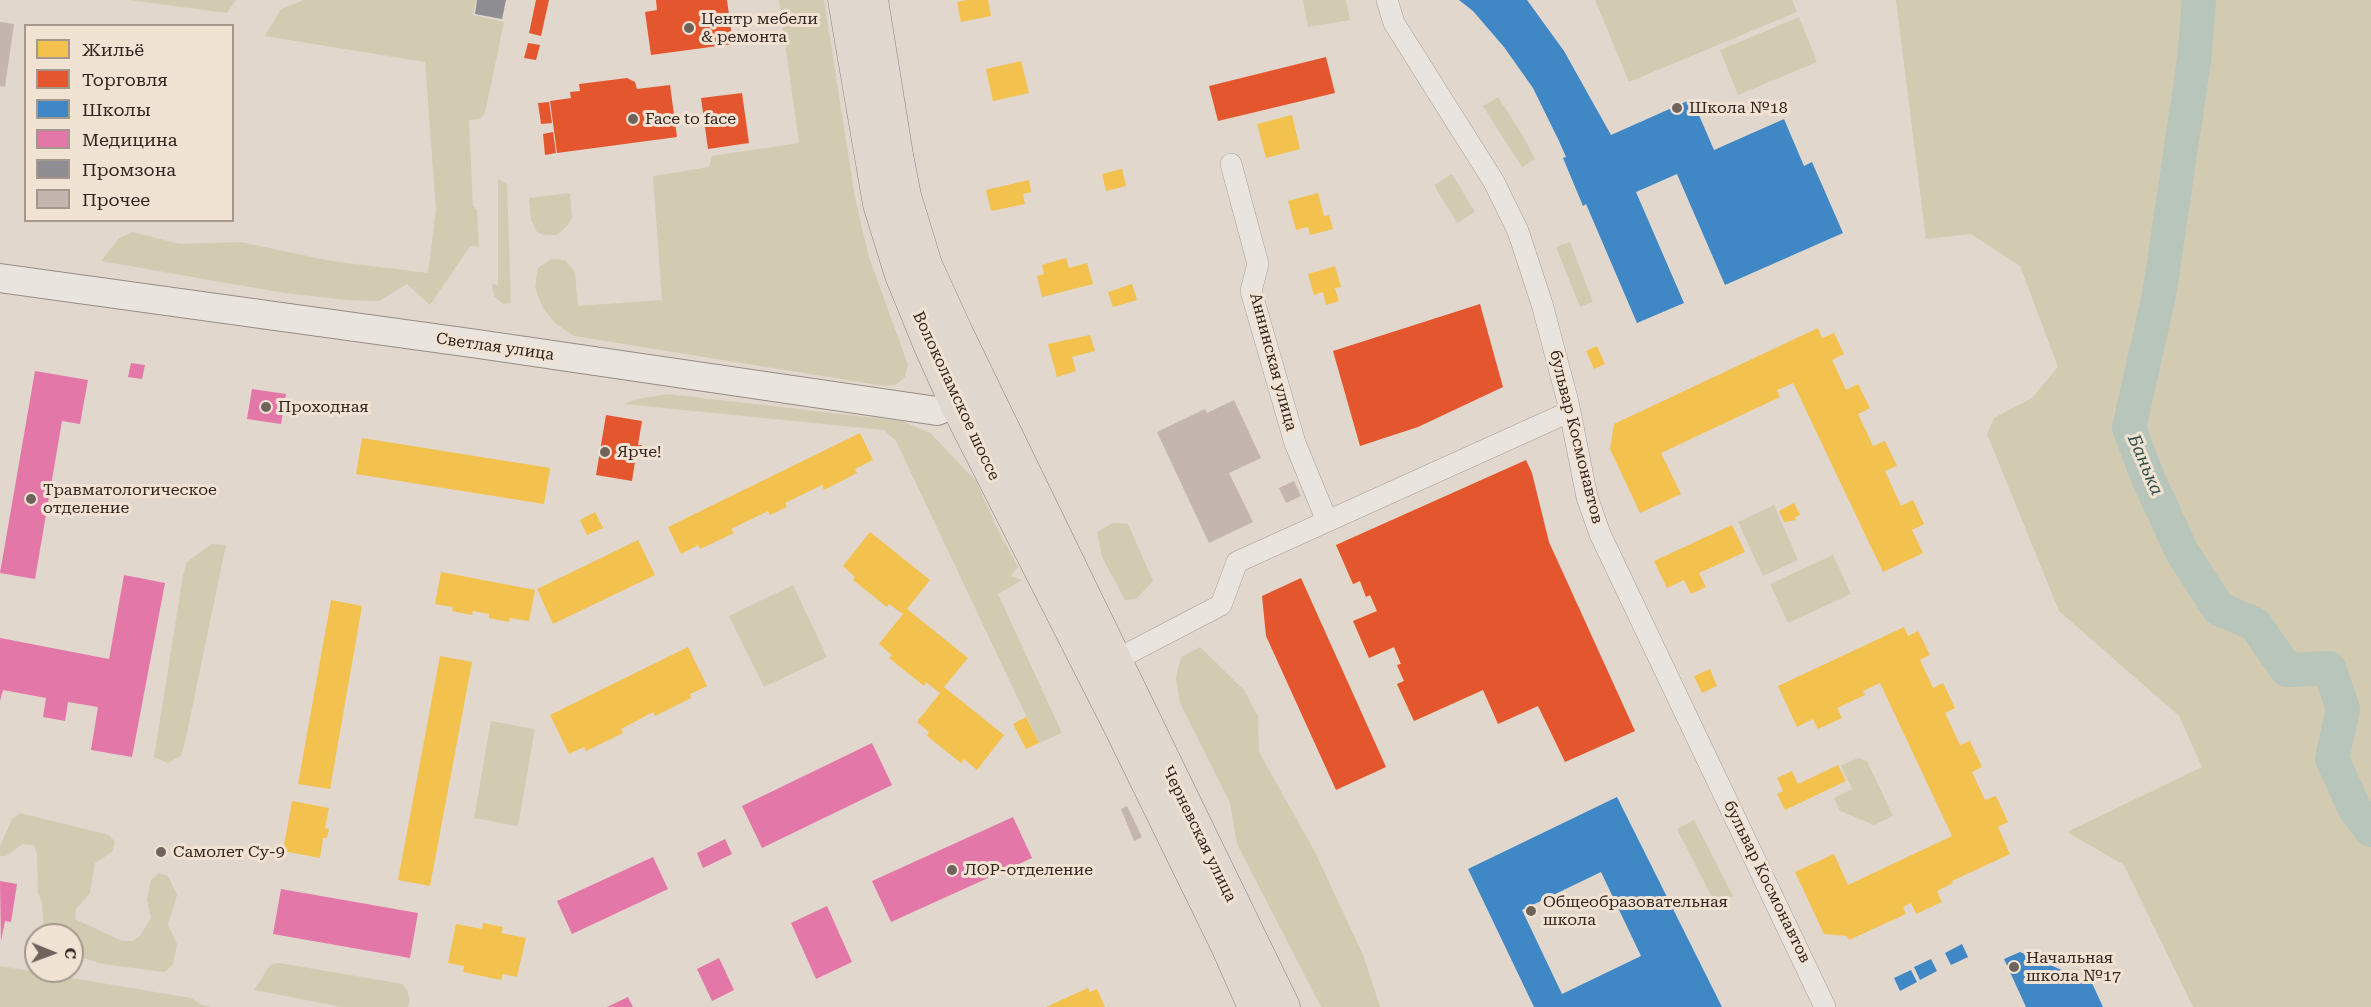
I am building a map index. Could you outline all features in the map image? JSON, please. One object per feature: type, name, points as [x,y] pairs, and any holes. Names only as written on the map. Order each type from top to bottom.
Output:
[{"type":"main road","name":"Волоколамское шоссе","points":[[844,0],[879,204],[901,275],[956,404],[1104,666]]},
{"type":"main road","name":"Волоколамское шоссе","points":[[872,0],[897,155],[926,265],[985,390],[1104,666]]},
{"type":"main road","name":"Черневская улица","points":[[1104,666],[1254,1007]]},
{"type":"main road","name":"Черневская улица","points":[[1104,666],[1284,1007]]},
{"type":"street","name":"бульвар Космонавтов","points":[[1387,0],[1394,23],[1494,182],[1518,231],[1542,304],[1587,497],[1600,534],[1825,1007]]},
{"type":"street","name":"Аннинская улица","points":[[1231,164],[1258,264],[1251,291],[1295,443],[1327,521]]},
{"type":"street","name":"Светлая улица","points":[[0,278],[478,344],[937,411],[985,390]]},
{"type":"street","points":[[1104,666],[1221,605],[1237,562],[1569,412]]},
{"type":"shaded area","points":[[129,0],[236,0],[227,13]]},
{"type":"shaded area","points":[[304,0],[476,0],[473,15],[504,22],[485,113],[479,119],[469,120],[473,206],[477,210],[479,247],[470,246],[430,305],[407,284],[379,301],[348,300],[284,293],[101,261],[119,238],[133,232],[180,244],[241,242],[331,261],[428,273],[436,210],[425,62],[265,36],[281,9]]},
{"type":"shaded area","points":[[779,0],[824,0],[855,198],[869,257],[908,365],[905,377],[895,385],[884,386],[574,336],[556,324],[543,308],[538,296],[535,286],[538,268],[551,259],[559,259],[566,261],[575,272],[578,306],[662,300],[653,176],[709,167],[712,156],[799,143]]},
{"type":"shaded area","points":[[1303,0],[1346,0],[1350,20],[1308,27]]},
{"type":"shaded area","points":[[1595,0],[1792,0],[1797,12],[1629,82]]},
{"type":"shaded area","points":[[1896,0],[2371,0],[2371,1007],[2193,1007],[2124,865],[2067,832],[2202,767],[2179,716],[2059,611],[1987,434],[1994,418],[2032,398],[2058,367],[2020,266],[1971,234],[1926,239]]},
{"type":"shaded area","points":[[1799,17],[1817,62],[1738,95],[1720,50]]},
{"type":"shaded area","points":[[1498,97],[1535,159],[1522,167],[1483,106]]},
{"type":"shaded area","points":[[1452,174],[1475,212],[1457,223],[1434,185]]},
{"type":"shaded area","points":[[498,179],[507,184],[511,303],[503,304],[494,296],[492,284],[498,285]]},
{"type":"shaded area","points":[[570,193],[572,218],[568,225],[557,235],[544,235],[537,232],[531,220],[529,198]]},
{"type":"shaded area","points":[[1570,242],[1593,302],[1580,307],[1556,247]]},
{"type":"shaded area","points":[[668,394],[902,421],[930,433],[976,481],[1018,567],[1011,576],[1022,580],[998,594],[1062,733],[1039,743],[896,441],[884,430],[624,404],[637,399]]},
{"type":"shaded area","points":[[1774,505],[1798,560],[1763,576],[1738,522]]},
{"type":"shaded area","points":[[1113,523],[1128,524],[1153,581],[1136,599],[1125,600],[1102,557],[1097,532]]},
{"type":"shaded area","points":[[212,544],[226,545],[185,742],[181,756],[168,763],[154,757],[183,576],[187,562]]},
{"type":"shaded area","points":[[1833,555],[1851,594],[1788,623],[1770,584]]},
{"type":"shaded area","points":[[793,585],[827,657],[764,687],[729,616]]},
{"type":"shaded area","points":[[1200,647],[1244,690],[1258,716],[1259,752],[1315,852],[1364,957],[1380,1007],[1321,1007],[1237,844],[1230,803],[1180,703],[1176,678],[1181,657]]},
{"type":"shaded area","points":[[491,721],[535,729],[518,826],[474,818]]},
{"type":"shaded area","points":[[1858,758],[1867,761],[1893,816],[1874,825],[1840,811],[1834,798],[1852,789],[1841,766]]},
{"type":"shaded area","points":[[20,813],[109,835],[115,842],[112,852],[95,863],[90,893],[76,909],[75,919],[84,923],[43,923],[42,902],[38,893],[37,854],[34,845],[23,844],[6,856],[0,856],[0,846],[12,819]]},
{"type":"shaded area","points":[[1694,820],[1733,896],[1716,905],[1677,829]]},
{"type":"shaded area","points":[[159,873],[168,876],[177,895],[168,925],[177,944],[173,964],[165,972],[102,964],[84,958],[84,923],[122,941],[132,941],[140,936],[151,918],[147,899],[151,880]]},
{"type":"shaded area","points":[[279,963],[403,984],[410,1000],[408,1007],[342,1007],[254,990],[270,965]]},
{"type":"shaded area","points":[[0,966],[24,970],[24,983],[84,983],[84,980],[191,998],[202,1005],[213,1007],[0,1007]]},
{"type":"building: Жильё","points":[[988,0],[991,16],[961,22],[957,2]]},
{"type":"building: Жильё","points":[[1021,61],[1029,93],[993,101],[986,69]]},
{"type":"building: Жильё","points":[[1292,115],[1300,149],[1266,158],[1257,124]]},
{"type":"building: Жильё","points":[[1122,169],[1126,186],[1106,191],[1102,174]]},
{"type":"building: Жильё","points":[[1029,180],[1031,192],[1023,194],[1025,204],[991,211],[986,190]]},
{"type":"building: Жильё","points":[[1318,193],[1324,216],[1329,215],[1333,229],[1310,235],[1308,227],[1296,230],[1288,201]]},
{"type":"building: Жильё","points":[[1066,258],[1069,268],[1087,263],[1093,284],[1042,297],[1037,276],[1044,274],[1042,265]]},
{"type":"building: Жильё","points":[[1335,266],[1341,287],[1335,288],[1339,301],[1326,305],[1323,292],[1314,295],[1308,274]]},
{"type":"building: Жильё","points":[[1132,284],[1137,300],[1113,307],[1108,292]]},
{"type":"building: Жильё","points":[[1818,328],[1822,338],[1834,333],[1844,354],[1832,360],[1846,390],[1858,384],[1870,408],[1858,414],[1873,446],[1885,441],[1897,466],[1885,471],[1901,506],[1913,500],[1924,524],[1912,530],[1923,553],[1883,572],[1793,383],[1777,390],[1780,397],[1661,453],[1681,494],[1640,513],[1610,449],[1614,424]]},
{"type":"building: Жильё","points":[[1090,335],[1095,351],[1072,357],[1076,371],[1057,377],[1048,344]]},
{"type":"building: Жильё","points":[[1597,346],[1605,364],[1594,369],[1586,351]]},
{"type":"building: Жильё","points":[[860,433],[873,460],[855,469],[857,473],[824,490],[822,485],[785,503],[787,507],[770,515],[768,511],[731,529],[734,533],[700,549],[698,545],[681,554],[668,527]]},
{"type":"building: Жильё","points":[[362,438],[550,468],[544,504],[356,474]]},
{"type":"building: Жильё","points":[[1491,476],[1508,513],[1403,560],[1448,660],[1554,613],[1571,650],[1414,721],[1397,684],[1404,681],[1397,665],[1401,664],[1394,647],[1369,658],[1353,621],[1377,611],[1370,595],[1366,597],[1360,581],[1353,584],[1336,545]]},
{"type":"building: Жильё","points":[[1794,503],[1800,515],[1795,517],[1796,520],[1784,522],[1779,511]]},
{"type":"building: Жильё","points":[[595,512],[603,528],[587,535],[580,520]]},
{"type":"building: Жильё","points":[[1732,525],[1745,552],[1699,573],[1706,587],[1691,594],[1684,580],[1667,588],[1654,561]]},
{"type":"building: Жильё","points":[[870,532],[930,580],[907,609],[968,658],[944,687],[1004,735],[977,770],[964,759],[961,763],[927,736],[929,732],[917,722],[940,693],[926,682],[924,686],[889,658],[892,655],[879,644],[903,614],[889,604],[887,607],[853,580],[855,577],[843,566]]},
{"type":"building: Жильё","points":[[638,540],[655,575],[553,624],[537,589]]},
{"type":"building: Жильё","points":[[441,572],[535,590],[529,621],[510,618],[509,622],[489,618],[489,614],[473,611],[472,615],[452,611],[453,607],[435,604]]},
{"type":"building: Жильё","points":[[331,600],[362,606],[330,789],[298,784]]},
{"type":"building: Жильё","points":[[1904,627],[1908,636],[1918,631],[1930,655],[1920,660],[1933,688],[1943,683],[1955,708],[1945,713],[1960,745],[1970,741],[1982,767],[1972,772],[1985,800],[1996,796],[2008,822],[1998,827],[2010,854],[1952,881],[1953,883],[1937,891],[1942,902],[1916,914],[1911,903],[1903,907],[1906,914],[1849,940],[1847,936],[1824,934],[1795,872],[1834,854],[1848,885],[1952,836],[1880,683],[1863,691],[1865,695],[1837,708],[1842,718],[1818,729],[1813,719],[1797,727],[1778,686]]},
{"type":"building: Жильё","points":[[688,647],[707,686],[690,694],[691,698],[655,716],[653,712],[621,729],[623,733],[586,751],[584,747],[569,754],[550,715]]},
{"type":"building: Жильё","points":[[440,656],[472,662],[430,886],[398,880]]},
{"type":"building: Жильё","points":[[1710,669],[1717,686],[1702,693],[1694,676]]},
{"type":"building: Жильё","points":[[1026,717],[1039,743],[1026,749],[1013,724]]},
{"type":"building: Жильё","points":[[1838,765],[1846,781],[1785,810],[1777,794],[1783,791],[1777,778],[1792,771],[1798,784]]},
{"type":"building: Жильё","points":[[292,801],[329,808],[325,828],[329,829],[327,838],[323,838],[320,858],[283,851]]},
{"type":"building: Жильё","points":[[483,923],[503,927],[501,933],[526,938],[517,977],[503,974],[501,980],[463,972],[464,966],[448,963],[456,924],[482,929]]},
{"type":"building: Жильё","points":[[1088,988],[1090,992],[1097,989],[1105,1007],[1046,1007]]},
{"type":"building: Торговля","points":[[536,0],[549,0],[541,36],[529,33]]},
{"type":"building: Торговля","name":"Центр мебели & ремонта","points":[[656,0],[727,0],[733,44],[651,55],[645,12],[657,10]]},
{"type":"building: Торговля","points":[[528,43],[540,45],[536,60],[524,58]]},
{"type":"building: Торговля","points":[[1326,57],[1335,93],[1218,121],[1209,86]]},
{"type":"building: Торговля","points":[[627,78],[635,82],[637,89],[670,85],[677,137],[557,153],[550,101],[571,98],[570,92],[580,91],[579,84]]},
{"type":"building: Торговля","points":[[742,93],[749,143],[708,149],[701,98]]},
{"type":"building: Торговля","points":[[549,102],[552,123],[541,124],[538,103]]},
{"type":"building: Торговля","points":[[553,132],[556,153],[545,155],[543,134]]},
{"type":"building: Торговля","points":[[1480,304],[1503,387],[1418,427],[1360,446],[1333,351]]},
{"type":"building: Торговля","points":[[606,415],[642,421],[638,445],[642,445],[640,455],[636,455],[632,481],[596,475]]},
{"type":"building: Торговля","points":[[1526,460],[1532,473],[1549,542],[1635,731],[1565,762],[1538,706],[1498,724],[1483,690],[1414,721],[1397,684],[1404,681],[1397,665],[1401,664],[1394,647],[1369,658],[1353,621],[1377,611],[1370,595],[1366,597],[1360,581],[1353,584],[1336,545]]},
{"type":"building: Торговля","points":[[1301,578],[1386,767],[1336,790],[1266,636],[1262,596]]},
{"type":"building: Школы","points":[[1459,0],[1527,0],[1564,51],[1611,135],[1692,99],[1714,150],[1784,119],[1804,166],[1812,162],[1843,233],[1725,285],[1677,174],[1636,192],[1684,303],[1637,323],[1586,204],[1583,206],[1563,158],[1566,157],[1559,141],[1533,88],[1504,47],[1473,11]]},
{"type":"building: Школы","points":[[1617,797],[1722,1007],[1534,1007],[1468,869]],"holes":[[[1601,872],[1641,956],[1562,994],[1522,910]]]},
{"type":"building: Школы","points":[[1962,944],[1968,957],[1951,965],[1945,953]]},
{"type":"building: Школы","points":[[2020,952],[2092,983],[2103,1007],[2026,1007],[2004,959]]},
{"type":"building: Школы","points":[[1931,959],[1937,971],[1920,980],[1914,967]]},
{"type":"building: Школы","points":[[1911,970],[1917,982],[1900,991],[1894,978]]},
{"type":"building: Медицина","points":[[131,363],[145,365],[142,379],[128,377]]},
{"type":"building: Медицина","name":"Травматологическое отделение","points":[[35,371],[88,380],[80,424],[62,421],[35,579],[0,573]]},
{"type":"building: Медицина","name":"Проходная","points":[[252,389],[286,394],[281,424],[247,419]]},
{"type":"building: Медицина","points":[[124,575],[165,583],[132,757],[91,750],[98,707],[68,702],[65,721],[43,717],[46,698],[3,690],[0,701],[0,638],[109,659]]},
{"type":"building: Медицина","points":[[872,743],[892,785],[762,848],[742,806]]},
{"type":"building: Медицина","name":"ЛОР-отделение","points":[[1013,817],[1032,858],[891,922],[872,881]]},
{"type":"building: Медицина","points":[[725,839],[732,854],[703,868],[697,853]]},
{"type":"building: Медицина","points":[[653,857],[668,889],[572,934],[557,901]]},
{"type":"building: Медицина","points":[[0,881],[17,884],[11,922],[5,921],[1,941]]},
{"type":"building: Медицина","points":[[281,889],[418,913],[410,958],[273,934]]},
{"type":"building: Медицина","points":[[827,906],[852,962],[816,979],[791,923]]},
{"type":"building: Медицина","points":[[719,958],[734,990],[712,1001],[697,969]]},
{"type":"building: Медицина","points":[[628,997],[633,1007],[607,1007]]},
{"type":"building: Промзона","points":[[477,0],[506,0],[502,19],[475,14]]},
{"type":"building: Прочее","points":[[0,22],[14,24],[5,87],[0,86]]},
{"type":"building: Прочее","points":[[1234,400],[1261,458],[1229,473],[1253,522],[1209,543],[1157,432],[1205,409],[1207,413]]},
{"type":"building: Прочее","points":[[1294,481],[1301,496],[1286,503],[1279,488]]},
{"type":"building: Прочее","points":[[1127,806],[1142,837],[1134,841],[1121,809]]},
{"type":"waterway","name":"Банька","points":[[2199,0],[2194,61],[2159,295],[2129,428],[2148,478],[2182,552],[2219,609],[2255,624],[2287,670],[2329,668],[2343,709],[2332,759],[2355,809],[2371,830]]},
{"type":"place","name":"Центр мебели & ремонта","points":[[689,28]]},
{"type":"place","name":"Школа №18","points":[[1677,108]]},
{"type":"place","name":"Face to face","points":[[633,119]]},
{"type":"place","name":"Проходная","points":[[266,407]]},
{"type":"place","name":"Ярче!","points":[[605,452]]},
{"type":"place","name":"Травматологическое отделение","points":[[31,499]]},
{"type":"place","name":"Самолет Су-9","points":[[161,852]]},
{"type":"place","name":"ЛОР-отделение","points":[[952,870]]},
{"type":"place","name":"Общеобразовательная школа","points":[[1531,911]]},
{"type":"place","name":"Начальная школа №17","points":[[2014,967]]}]
